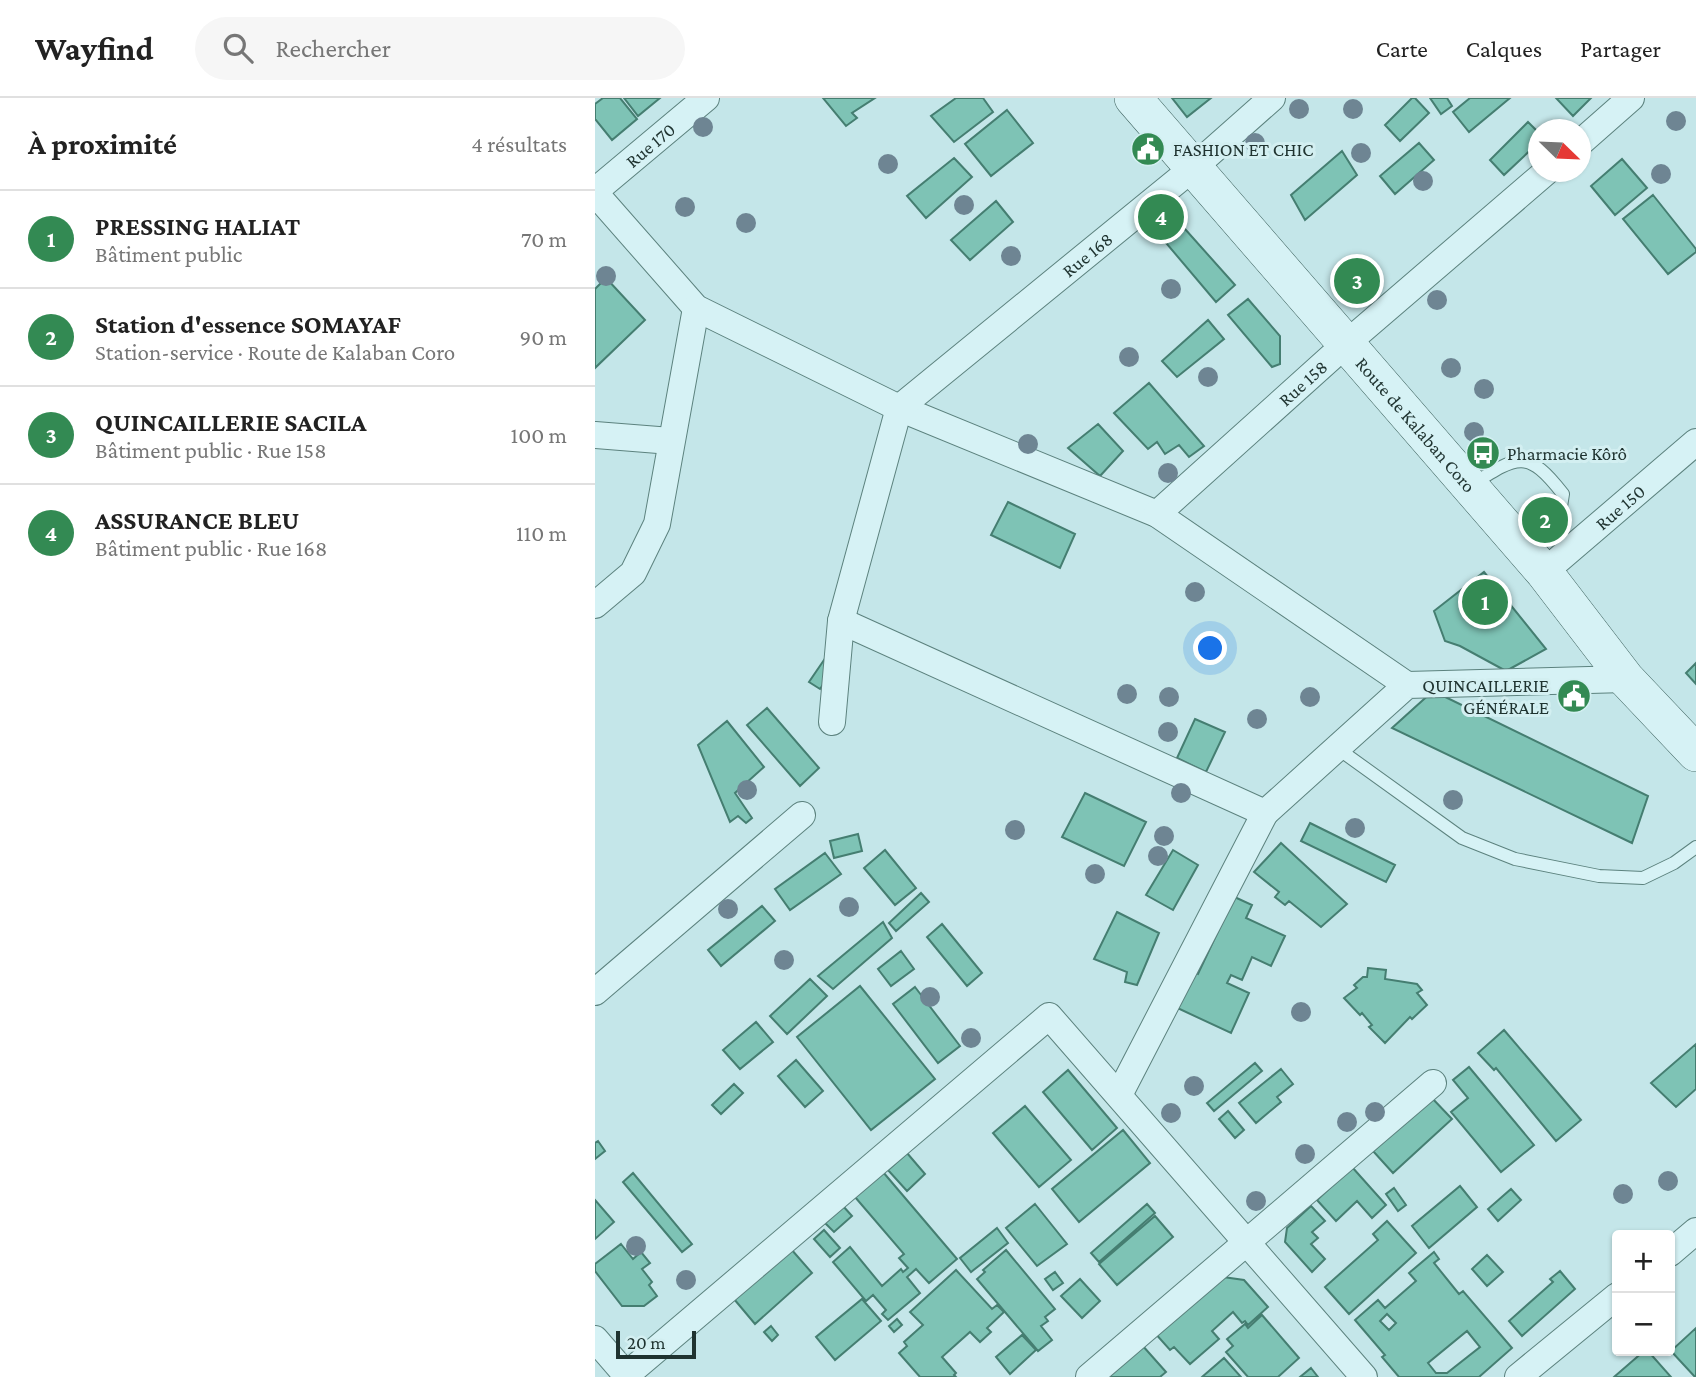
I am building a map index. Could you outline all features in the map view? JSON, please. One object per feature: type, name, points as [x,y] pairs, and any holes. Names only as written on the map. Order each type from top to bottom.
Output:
[{"type":"main road","name":"Route de Kalaban Coro","points":[[1133,98],[1537,564],[1626,679],[1696,752]]},
{"type":"street","name":"Rue 170","points":[[595,192],[706,98]]},
{"type":"street","name":"Rue 168","points":[[899,408],[1193,168],[1272,98]]},
{"type":"street","points":[[1591,133],[1631,98]]},
{"type":"street","name":"Rue 158","points":[[1157,514],[1347,343],[1534,182]]},
{"type":"street","points":[[595,192],[696,308],[899,408],[1157,514],[1406,685],[1626,679]]},
{"type":"street","points":[[595,605],[633,573],[657,524],[696,308]]},
{"type":"street","points":[[832,722],[841,621],[899,408]]},
{"type":"street","points":[[595,435],[671,441]]},
{"type":"street","name":"Rue 150","points":[[1537,564],[1696,442]]},
{"type":"street","points":[[841,621],[1265,813]]},
{"type":"street","points":[[1119,1095],[1265,813],[1406,685]]},
{"type":"street","points":[[595,992],[801,815]]},
{"type":"street","points":[[595,1339],[626,1376],[1049,1016],[1364,1377]]},
{"type":"street","points":[[1089,1377],[1433,1083]]},
{"type":"street","points":[[1675,1249],[1696,1231]]},
{"type":"street","points":[[1518,1377],[1612,1300]]},
{"type":"lane","points":[[1470,486],[1505,463],[1525,460],[1545,470],[1563,494],[1560,513],[1537,564]]},
{"type":"lane","points":[[1337,748],[1462,838],[1515,859],[1599,876],[1643,878],[1674,863],[1696,847]]},
{"type":"building","points":[[603,98],[620,98],[637,119],[612,140],[595,119],[595,104]]},
{"type":"building","points":[[624,98],[660,98],[638,116]]},
{"type":"building","points":[[823,98],[875,98],[852,113],[857,118],[846,126]]},
{"type":"building","points":[[956,98],[983,98],[993,112],[954,142],[931,116]]},
{"type":"building","points":[[1172,98],[1211,98],[1187,117]]},
{"type":"building","points":[[1412,98],[1429,113],[1400,141],[1385,125]]},
{"type":"building","points":[[1430,98],[1447,98],[1452,106],[1441,114]]},
{"type":"building","points":[[1470,98],[1510,98],[1469,132],[1453,112]]},
{"type":"building","points":[[1556,98],[1591,98],[1573,116]]},
{"type":"building","points":[[1007,110],[1033,143],[991,176],[965,144]]},
{"type":"building","points":[[1528,122],[1528,152],[1504,175],[1490,160]]},
{"type":"building","points":[[1419,143],[1434,160],[1395,194],[1380,176]]},
{"type":"building","points":[[1342,151],[1357,175],[1305,220],[1291,195]]},
{"type":"building","points":[[954,158],[972,177],[926,218],[907,196]]},
{"type":"building","points":[[1622,159],[1647,188],[1615,215],[1591,186]]},
{"type":"building","points":[[1653,195],[1696,249],[1696,252],[1668,274],[1623,219]]},
{"type":"building","points":[[996,201],[1013,222],[970,260],[951,240]]},
{"type":"building","points":[[1185,229],[1235,285],[1216,302],[1156,231]]},
{"type":"building","points":[[606,278],[645,320],[595,368],[595,289]]},
{"type":"building","points":[[1248,299],[1280,336],[1280,364],[1272,367],[1228,315]]},
{"type":"building","points":[[1208,320],[1224,339],[1177,377],[1162,361]]},
{"type":"building","points":[[1149,383],[1204,446],[1189,457],[1179,445],[1165,454],[1157,442],[1148,449],[1114,413]]},
{"type":"building","points":[[1098,424],[1123,451],[1100,476],[1068,448]]},
{"type":"building","points":[[1008,502],[1075,534],[1060,568],[991,535]]},
{"type":"building","points":[[1484,572],[1546,649],[1506,671],[1460,646],[1445,641],[1434,611]]},
{"type":"building","points":[[826,657],[837,664],[820,689],[809,682]]},
{"type":"building","points":[[1696,663],[1696,684],[1686,673]]},
{"type":"building","points":[[1433,691],[1648,796],[1632,843],[1392,728]]},
{"type":"building","points":[[767,708],[819,768],[800,786],[747,725]]},
{"type":"building","points":[[1195,719],[1225,732],[1206,772],[1177,758]]},
{"type":"building","points":[[727,721],[764,767],[735,793],[752,818],[746,823],[738,816],[730,822],[698,745]]},
{"type":"building","points":[[1085,793],[1146,822],[1124,866],[1062,837]]},
{"type":"building","points":[[1310,823],[1395,865],[1386,882],[1301,841]]},
{"type":"building","points":[[858,834],[862,851],[834,858],[830,841]]},
{"type":"building","points":[[1281,843],[1347,904],[1321,927],[1289,901],[1285,905],[1275,897],[1279,892],[1254,872]]},
{"type":"building","points":[[885,850],[916,888],[895,905],[864,868]]},
{"type":"building","points":[[1173,850],[1198,865],[1173,910],[1146,895]]},
{"type":"building","points":[[825,853],[841,874],[790,910],[775,889]]},
{"type":"building","points":[[921,893],[929,902],[896,931],[889,923]]},
{"type":"building","points":[[1228,894],[1252,905],[1246,918],[1285,936],[1271,966],[1252,957],[1242,980],[1231,975],[1227,983],[1249,993],[1231,1033],[1171,1005],[1188,969],[1198,974],[1228,910]]},
{"type":"building","points":[[762,906],[775,921],[721,966],[708,950]]},
{"type":"building","points":[[1117,912],[1159,933],[1137,985],[1125,982],[1127,972],[1094,959]]},
{"type":"building","points":[[883,922],[892,938],[833,989],[818,976]]},
{"type":"building","points":[[942,924],[982,973],[967,986],[927,937]]},
{"type":"building","points":[[901,951],[914,969],[891,986],[878,969]]},
{"type":"building","points":[[1368,968],[1386,970],[1385,979],[1417,984],[1422,990],[1417,993],[1427,1005],[1412,1019],[1410,1017],[1385,1043],[1369,1027],[1372,1025],[1362,1013],[1360,1015],[1344,998],[1357,988],[1354,985],[1367,977]]},
{"type":"building","points":[[810,979],[827,996],[787,1034],[770,1016]]},
{"type":"building","points":[[860,986],[935,1079],[871,1130],[797,1037]]},
{"type":"building","points":[[915,987],[960,1046],[938,1063],[893,1004]]},
{"type":"building","points":[[756,1022],[773,1042],[740,1069],[723,1050]]},
{"type":"building","points":[[1504,1030],[1581,1120],[1556,1141],[1496,1068],[1494,1070],[1478,1053]]},
{"type":"building","points":[[1696,1044],[1696,1089],[1676,1107],[1651,1083]]},
{"type":"building","points":[[796,1060],[823,1091],[805,1107],[778,1076]]},
{"type":"building","points":[[1255,1063],[1262,1071],[1214,1111],[1207,1103]]},
{"type":"building","points":[[1469,1067],[1534,1145],[1501,1172],[1451,1112],[1468,1098],[1453,1080]]},
{"type":"building","points":[[1281,1069],[1293,1084],[1277,1097],[1281,1102],[1256,1123],[1239,1103]]},
{"type":"building","points":[[1068,1070],[1117,1128],[1092,1150],[1043,1092]]},
{"type":"building","points":[[734,1084],[743,1093],[721,1114],[712,1105]]},
{"type":"building","points":[[1431,1097],[1452,1119],[1393,1173],[1373,1151]]},
{"type":"building","points":[[1025,1106],[1071,1160],[1039,1187],[993,1133]]},
{"type":"building","points":[[1228,1111],[1244,1130],[1235,1138],[1219,1119]]},
{"type":"building","points":[[1123,1130],[1150,1163],[1079,1222],[1052,1189]]},
{"type":"building","points":[[598,1141],[605,1151],[595,1159],[595,1143]]},
{"type":"building","points":[[907,1153],[925,1174],[907,1191],[888,1170]]},
{"type":"building","points":[[1352,1167],[1386,1205],[1372,1218],[1357,1201],[1336,1221],[1317,1200]]},
{"type":"building","points":[[883,1172],[957,1259],[929,1283],[916,1269],[907,1277],[920,1293],[888,1320],[882,1314],[886,1310],[873,1295],[866,1301],[833,1262],[850,1247],[882,1286],[901,1269],[903,1272],[908,1268],[899,1258],[904,1254],[855,1197]]},
{"type":"building","points":[[633,1173],[692,1244],[682,1252],[623,1182]]},
{"type":"building","points":[[1460,1186],[1477,1207],[1429,1248],[1412,1226]]},
{"type":"building","points":[[1394,1188],[1406,1205],[1398,1211],[1386,1194]]},
{"type":"building","points":[[1511,1189],[1521,1200],[1498,1221],[1488,1209]]},
{"type":"building","points":[[595,1200],[614,1222],[595,1239]]},
{"type":"building","points":[[1035,1204],[1067,1244],[1037,1266],[1006,1228]]},
{"type":"building","points":[[1147,1204],[1155,1213],[1099,1262],[1091,1253]]},
{"type":"building","points":[[843,1206],[852,1216],[834,1232],[825,1223]]},
{"type":"building","points":[[1311,1206],[1325,1221],[1312,1232],[1318,1238],[1311,1244],[1325,1259],[1312,1272],[1285,1242],[1287,1228]]},
{"type":"building","points":[[1155,1216],[1173,1237],[1117,1285],[1099,1264]]},
{"type":"building","points":[[1387,1221],[1416,1253],[1349,1314],[1325,1287],[1378,1240],[1373,1234]]},
{"type":"building","points":[[997,1228],[1008,1243],[971,1272],[960,1258]]},
{"type":"building","points":[[824,1230],[840,1248],[830,1257],[814,1239]]},
{"type":"building","points":[[621,1244],[633,1259],[641,1252],[650,1263],[642,1269],[652,1282],[649,1285],[657,1296],[644,1306],[622,1306],[595,1271],[595,1264]]},
{"type":"building","points":[[791,1249],[812,1273],[755,1324],[734,1299]]},
{"type":"building","points":[[1006,1250],[1055,1309],[1045,1317],[1048,1321],[1041,1326],[1052,1340],[1038,1351],[977,1279],[985,1272],[983,1270]]},
{"type":"building","points":[[1434,1252],[1439,1259],[1434,1263],[1459,1294],[1463,1291],[1512,1348],[1479,1377],[1399,1377],[1382,1357],[1385,1355],[1355,1320],[1378,1300],[1385,1308],[1416,1281],[1409,1273]],"holes":[[[1387,1314],[1396,1323],[1389,1330],[1380,1321]],[[1467,1331],[1480,1347],[1447,1373],[1436,1373],[1428,1363]]]},
{"type":"building","points":[[1487,1255],[1503,1272],[1487,1286],[1472,1269]]},
{"type":"building","points":[[956,1270],[992,1309],[997,1305],[1004,1312],[987,1328],[991,1332],[980,1342],[970,1332],[942,1357],[956,1373],[956,1377],[920,1377],[899,1353],[907,1346],[904,1342],[923,1325],[910,1312]]},
{"type":"building","points":[[1560,1271],[1575,1289],[1522,1336],[1509,1321],[1553,1282],[1550,1279]]},
{"type":"building","points":[[1055,1272],[1063,1283],[1053,1290],[1045,1279]]},
{"type":"building","points":[[1216,1276],[1244,1280],[1268,1307],[1248,1325],[1245,1321],[1242,1323],[1233,1312],[1212,1331],[1219,1339],[1190,1364],[1174,1347],[1170,1350],[1154,1332]]},
{"type":"building","points":[[1080,1279],[1100,1301],[1082,1318],[1061,1296]]},
{"type":"building","points":[[862,1299],[881,1321],[835,1360],[816,1337]]},
{"type":"building","points":[[1262,1315],[1299,1358],[1278,1377],[1248,1377],[1226,1352],[1233,1346],[1227,1339],[1245,1324],[1248,1328]]},
{"type":"building","points":[[897,1319],[902,1325],[894,1332],[889,1326]]},
{"type":"building","points":[[771,1326],[778,1335],[772,1341],[764,1332]]},
{"type":"building","points":[[1696,1328],[1696,1377],[1675,1355],[1675,1347]]},
{"type":"building","points":[[1022,1335],[1036,1350],[1010,1374],[996,1357]]},
{"type":"building","points":[[1142,1345],[1166,1372],[1160,1377],[1107,1377]]},
{"type":"building","points":[[1638,1356],[1652,1356],[1671,1377],[1614,1377]]},
{"type":"building","points":[[1224,1358],[1241,1377],[1202,1377]]},
{"type":"building","points":[[1311,1368],[1318,1377],[1300,1377]]},
{"type":"place","name":"FASHION ET CHIC","points":[[1148,149]]},
{"type":"place","name":"ASSURANCE BLEU","points":[[1161,217]]},
{"type":"place","name":"QUINCAILLERIE SACILA","points":[[1357,281]]},
{"type":"place","name":"Pharmacie Kôrô","points":[[1483,453]]},
{"type":"place","name":"Station d'essence SOMAYAF","points":[[1545,520]]},
{"type":"place","name":"PRESSING HALIAT","points":[[1485,602]]},
{"type":"place","name":"QUINCAILLERIE GÉNÉRALE","points":[[1574,696]]}]
